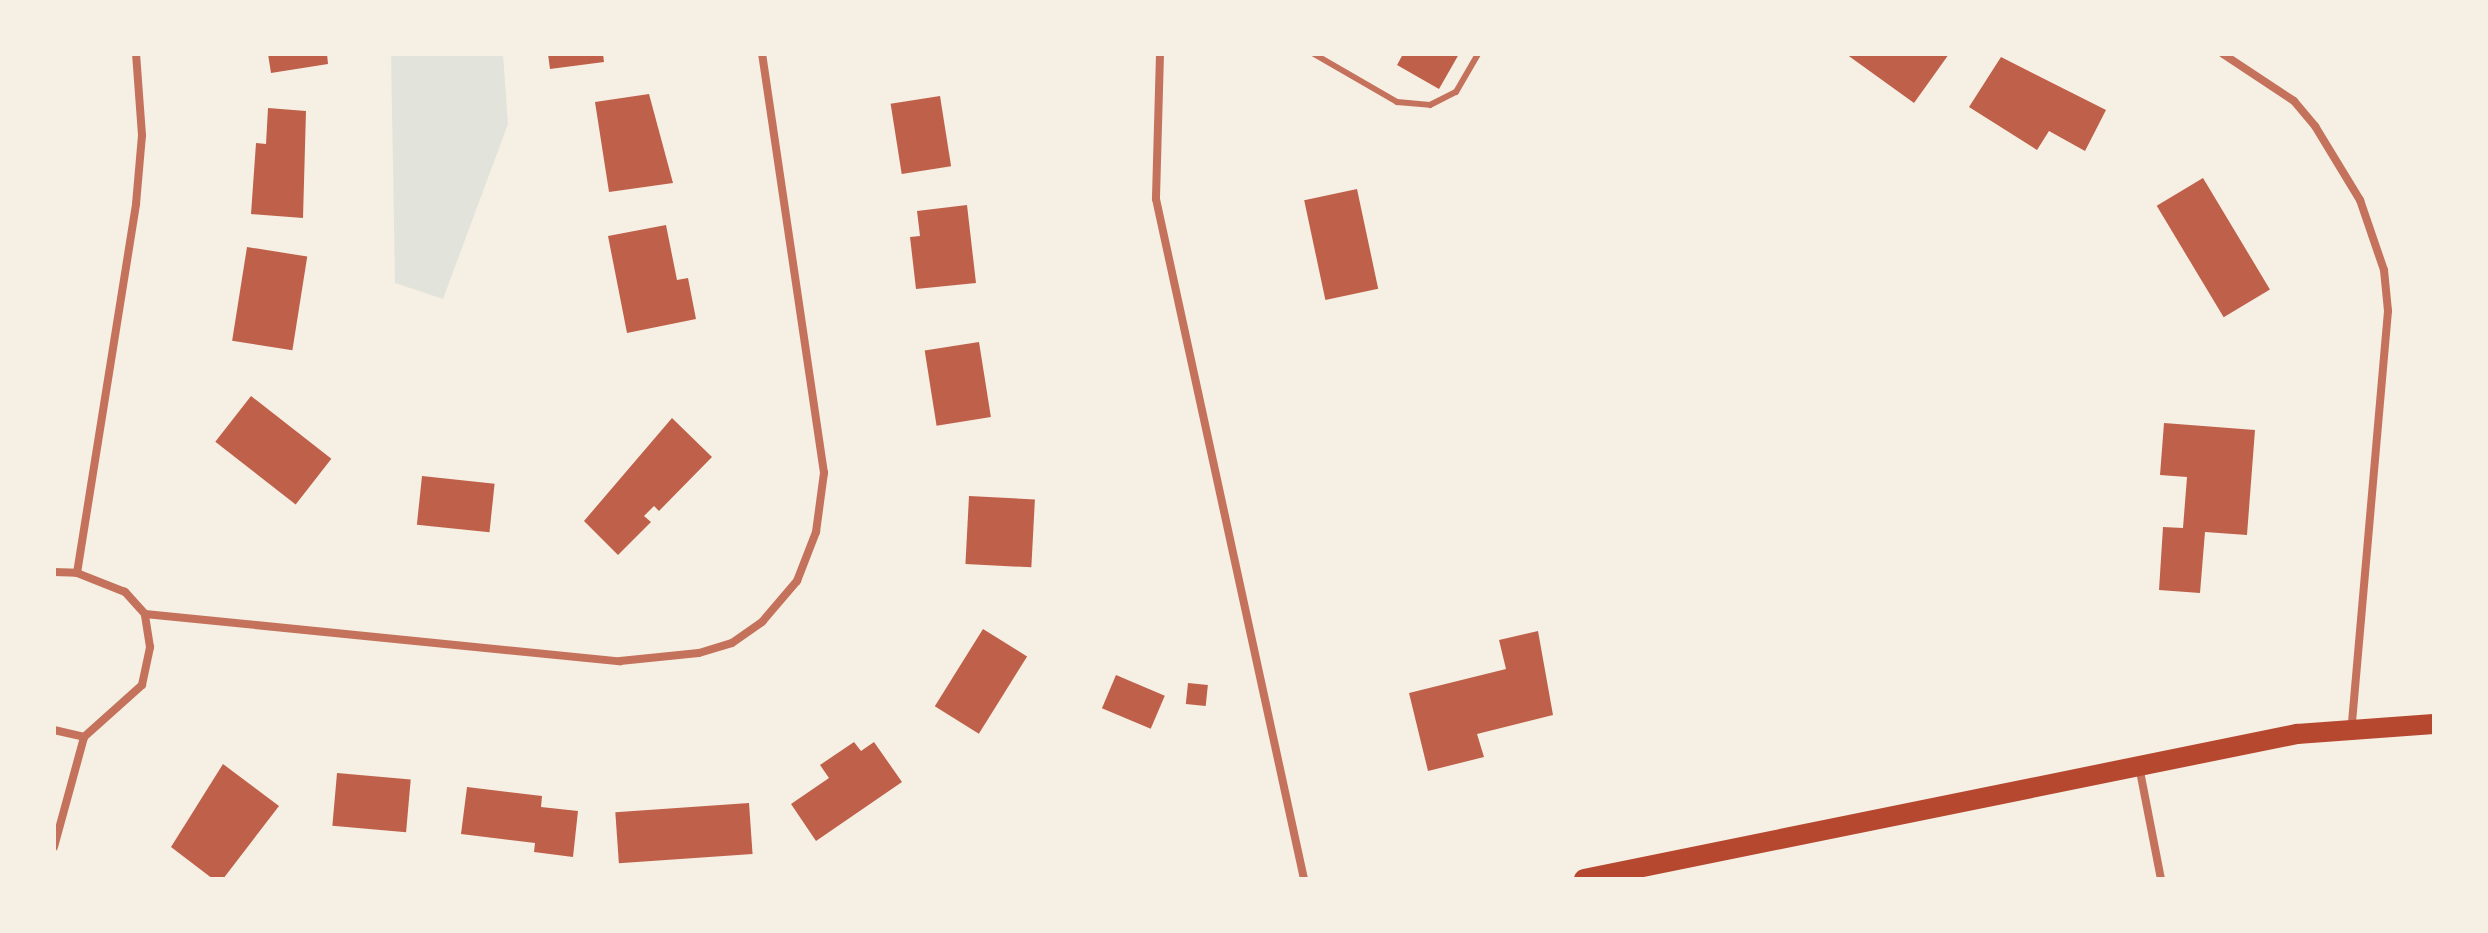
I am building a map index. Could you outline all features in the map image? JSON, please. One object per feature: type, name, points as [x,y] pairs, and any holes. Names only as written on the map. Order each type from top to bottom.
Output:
[{"type":"main road","points":[[1584,879],[1663,871],[2139,766],[2352,725],[2434,724]]},
{"type":"street","points":[[77,573],[136,204],[142,135],[136,54]]},
{"type":"street","points":[[54,572],[105,579],[145,614],[620,661],[699,653],[732,643],[762,622],[797,581],[816,532],[824,473],[762,54]]},
{"type":"street","points":[[1160,54],[1156,199],[1304,879]]},
{"type":"street","points":[[2223,54],[2294,101],[2315,126],[2360,200],[2384,270],[2388,311],[2352,725]]},
{"type":"street","points":[[54,847],[84,737],[142,685],[150,647],[145,614]]},
{"type":"street","points":[[54,730],[84,737]]},
{"type":"street","points":[[2139,766],[2161,879]]},
{"type":"lane","points":[[1314,54],[1397,102],[1430,105],[1456,92],[1478,54]]},
{"type":"shaded area","points":[[391,54],[503,54],[508,124],[443,299],[395,283]]},
{"type":"building","points":[[268,54],[327,54],[328,64],[271,73]]},
{"type":"building","points":[[548,54],[603,54],[604,62],[550,69]]},
{"type":"building","points":[[1403,54],[1459,54],[1439,89],[1397,65]]},
{"type":"building","points":[[1846,54],[1949,54],[1914,103]]},
{"type":"building","points":[[2001,57],[2106,110],[2085,151],[2049,131],[2037,150],[1969,107]]},
{"type":"building","points":[[649,94],[673,183],[609,192],[595,102]]},
{"type":"building","points":[[940,96],[951,166],[902,174],[891,104]]},
{"type":"building","points":[[268,108],[306,111],[303,218],[251,214],[256,143],[266,144]]},
{"type":"building","points":[[2203,178],[2270,289],[2224,317],[2157,206]]},
{"type":"building","points":[[1357,189],[1378,289],[1325,300],[1304,200]]},
{"type":"building","points":[[967,205],[976,283],[916,289],[910,237],[920,236],[917,211]]},
{"type":"building","points":[[666,225],[677,280],[688,278],[696,319],[627,333],[608,236]]},
{"type":"building","points":[[247,247],[307,257],[292,350],[232,341]]},
{"type":"building","points":[[979,342],[991,417],[937,426],[925,351]]},
{"type":"building","points":[[251,396],[331,459],[296,505],[215,442]]},
{"type":"building","points":[[672,418],[712,457],[659,511],[654,506],[644,516],[651,522],[618,555],[584,521]]},
{"type":"building","points":[[2164,423],[2255,430],[2247,535],[2205,532],[2200,593],[2159,590],[2163,527],[2183,528],[2187,477],[2160,475]]},
{"type":"building","points":[[422,476],[495,484],[489,532],[417,525]]},
{"type":"building","points":[[969,496],[1035,499],[1031,567],[965,564]]},
{"type":"building","points":[[983,629],[1027,657],[979,734],[935,706]]},
{"type":"building","points":[[1538,631],[1553,715],[1477,734],[1484,757],[1428,771],[1409,693],[1506,669],[1499,640]]},
{"type":"building","points":[[1116,675],[1165,696],[1151,729],[1102,708]]},
{"type":"building","points":[[1188,683],[1208,685],[1206,706],[1186,704]]},
{"type":"building","points":[[854,742],[861,751],[874,742],[902,782],[816,841],[791,804],[829,778],[820,765]]},
{"type":"building","points":[[223,764],[279,806],[223,879],[213,879],[171,847]]},
{"type":"building","points":[[337,773],[411,779],[406,832],[332,826]]},
{"type":"building","points":[[467,787],[542,796],[541,807],[578,811],[573,857],[534,852],[535,843],[461,834]]},
{"type":"building","points":[[749,803],[753,854],[619,863],[615,812]]}]
